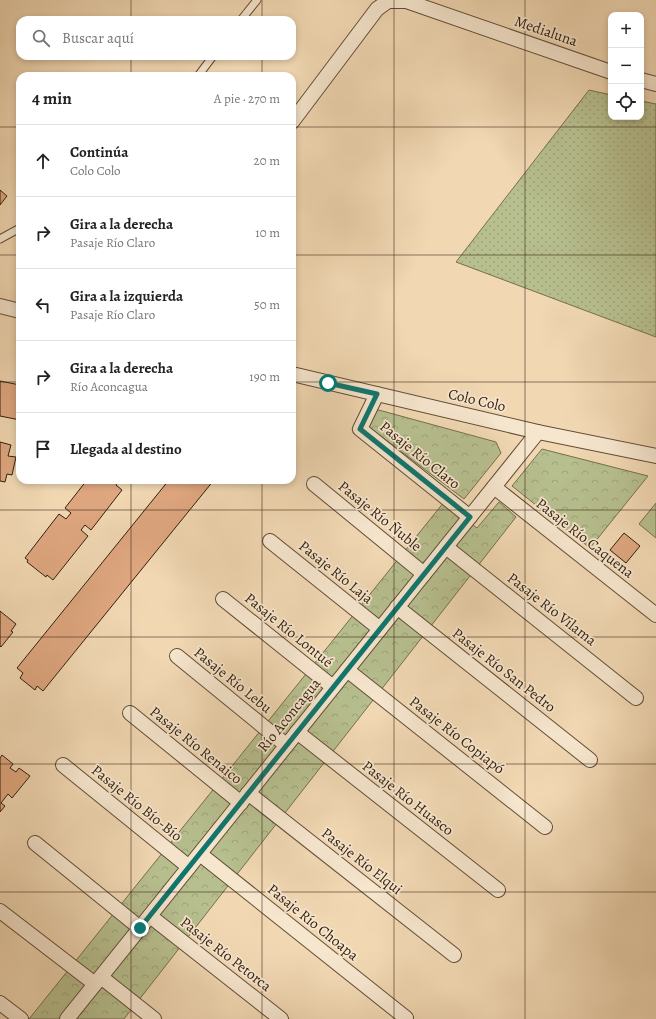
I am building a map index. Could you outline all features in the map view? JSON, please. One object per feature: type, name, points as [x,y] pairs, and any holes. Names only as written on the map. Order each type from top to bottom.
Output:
[{"type":"street","name":"Medialuna","points":[[296,117],[377,10],[389,1],[406,1],[608,71]]},
{"type":"street","points":[[644,81],[656,84]]},
{"type":"street","points":[[0,306],[16,310]]},
{"type":"street","name":"Colo Colo","points":[[296,375],[538,432],[656,456]]},
{"type":"street","name":"Pasaje Río Claro","points":[[377,394],[360,429],[470,517]]},
{"type":"street","name":"Río Aconcagua","points":[[67,1019],[538,432]]},
{"type":"street","name":"Pasaje Río Ñuble","points":[[314,484],[424,574]]},
{"type":"street","name":"Pasaje Río Caquena","points":[[494,487],[656,615]]},
{"type":"street","name":"Pasaje Río Laja","points":[[270,541],[380,629]]},
{"type":"street","name":"Pasaje Río Vilama","points":[[446,547],[636,698]]},
{"type":"street","name":"Pasaje Río Lontué","points":[[223,599],[333,687]]},
{"type":"street","name":"Pasaje Río San Pedro","points":[[397,607],[590,760]]},
{"type":"street","name":"Pasaje Río Lebu","points":[[177,656],[286,745]]},
{"type":"street","name":"Pasaje Río Copiapó","points":[[347,670],[545,827]]},
{"type":"street","name":"Pasaje Río Renaico","points":[[130,713],[245,798]]},
{"type":"street","name":"Pasaje Río Huasco","points":[[297,732],[498,890]]},
{"type":"street","name":"Pasaje Río Bío-Bío","points":[[63,765],[189,867]]},
{"type":"street","name":"Pasaje Río Elqui","points":[[245,798],[454,956]]},
{"type":"street","points":[[35,843],[140,928]]},
{"type":"street","name":"Pasaje Río Choapa","points":[[200,854],[406,1018]]},
{"type":"street","points":[[0,911],[154,1019]]},
{"type":"street","name":"Pasaje Río Petorca","points":[[150,916],[281,1019]]},
{"type":"street","points":[[0,1003],[20,1019]]},
{"type":"lane","points":[[244,16],[257,0]]},
{"type":"lane","points":[[201,72],[210,60]]},
{"type":"lane","points":[[0,239],[16,230]]},
{"type":"green space","points":[[589,90],[608,94],[608,120],[644,120],[644,102],[656,104],[656,337],[456,262]]},
{"type":"green space","points":[[375,409],[496,442],[501,453],[464,499],[366,425]]},
{"type":"green space","points":[[542,449],[648,476],[590,548],[512,486]]},
{"type":"green space","points":[[444,502],[477,528],[499,502],[516,517],[124,1019],[29,1019]]},
{"type":"green space","points":[[656,503],[656,538],[639,524]]},
{"type":"building","points":[[0,190],[7,196],[0,205]]},
{"type":"building","points":[[0,381],[16,384],[16,419],[0,416]]},
{"type":"building","points":[[0,442],[11,445],[8,456],[16,457],[12,475],[7,474],[5,482],[0,481]]},
{"type":"building","points":[[84,484],[117,484],[122,490],[91,530],[85,525],[81,530],[88,536],[53,580],[47,575],[46,577],[27,562],[28,560],[25,558],[59,514],[66,519],[71,513],[65,508]]},
{"type":"building","points":[[166,484],[211,484],[43,691],[37,686],[35,690],[20,678],[23,673],[17,668]]},
{"type":"building","points":[[624,533],[640,546],[626,563],[610,550]]},
{"type":"building","points":[[0,611],[16,624],[11,631],[13,632],[1,647],[0,646]]},
{"type":"building","points":[[2,755],[13,764],[10,768],[16,772],[19,768],[30,776],[12,798],[8,794],[1,803],[5,806],[0,812],[0,758]]},
{"type":"route","points":[[140,928],[470,517],[360,429],[377,394],[328,383]]}]
